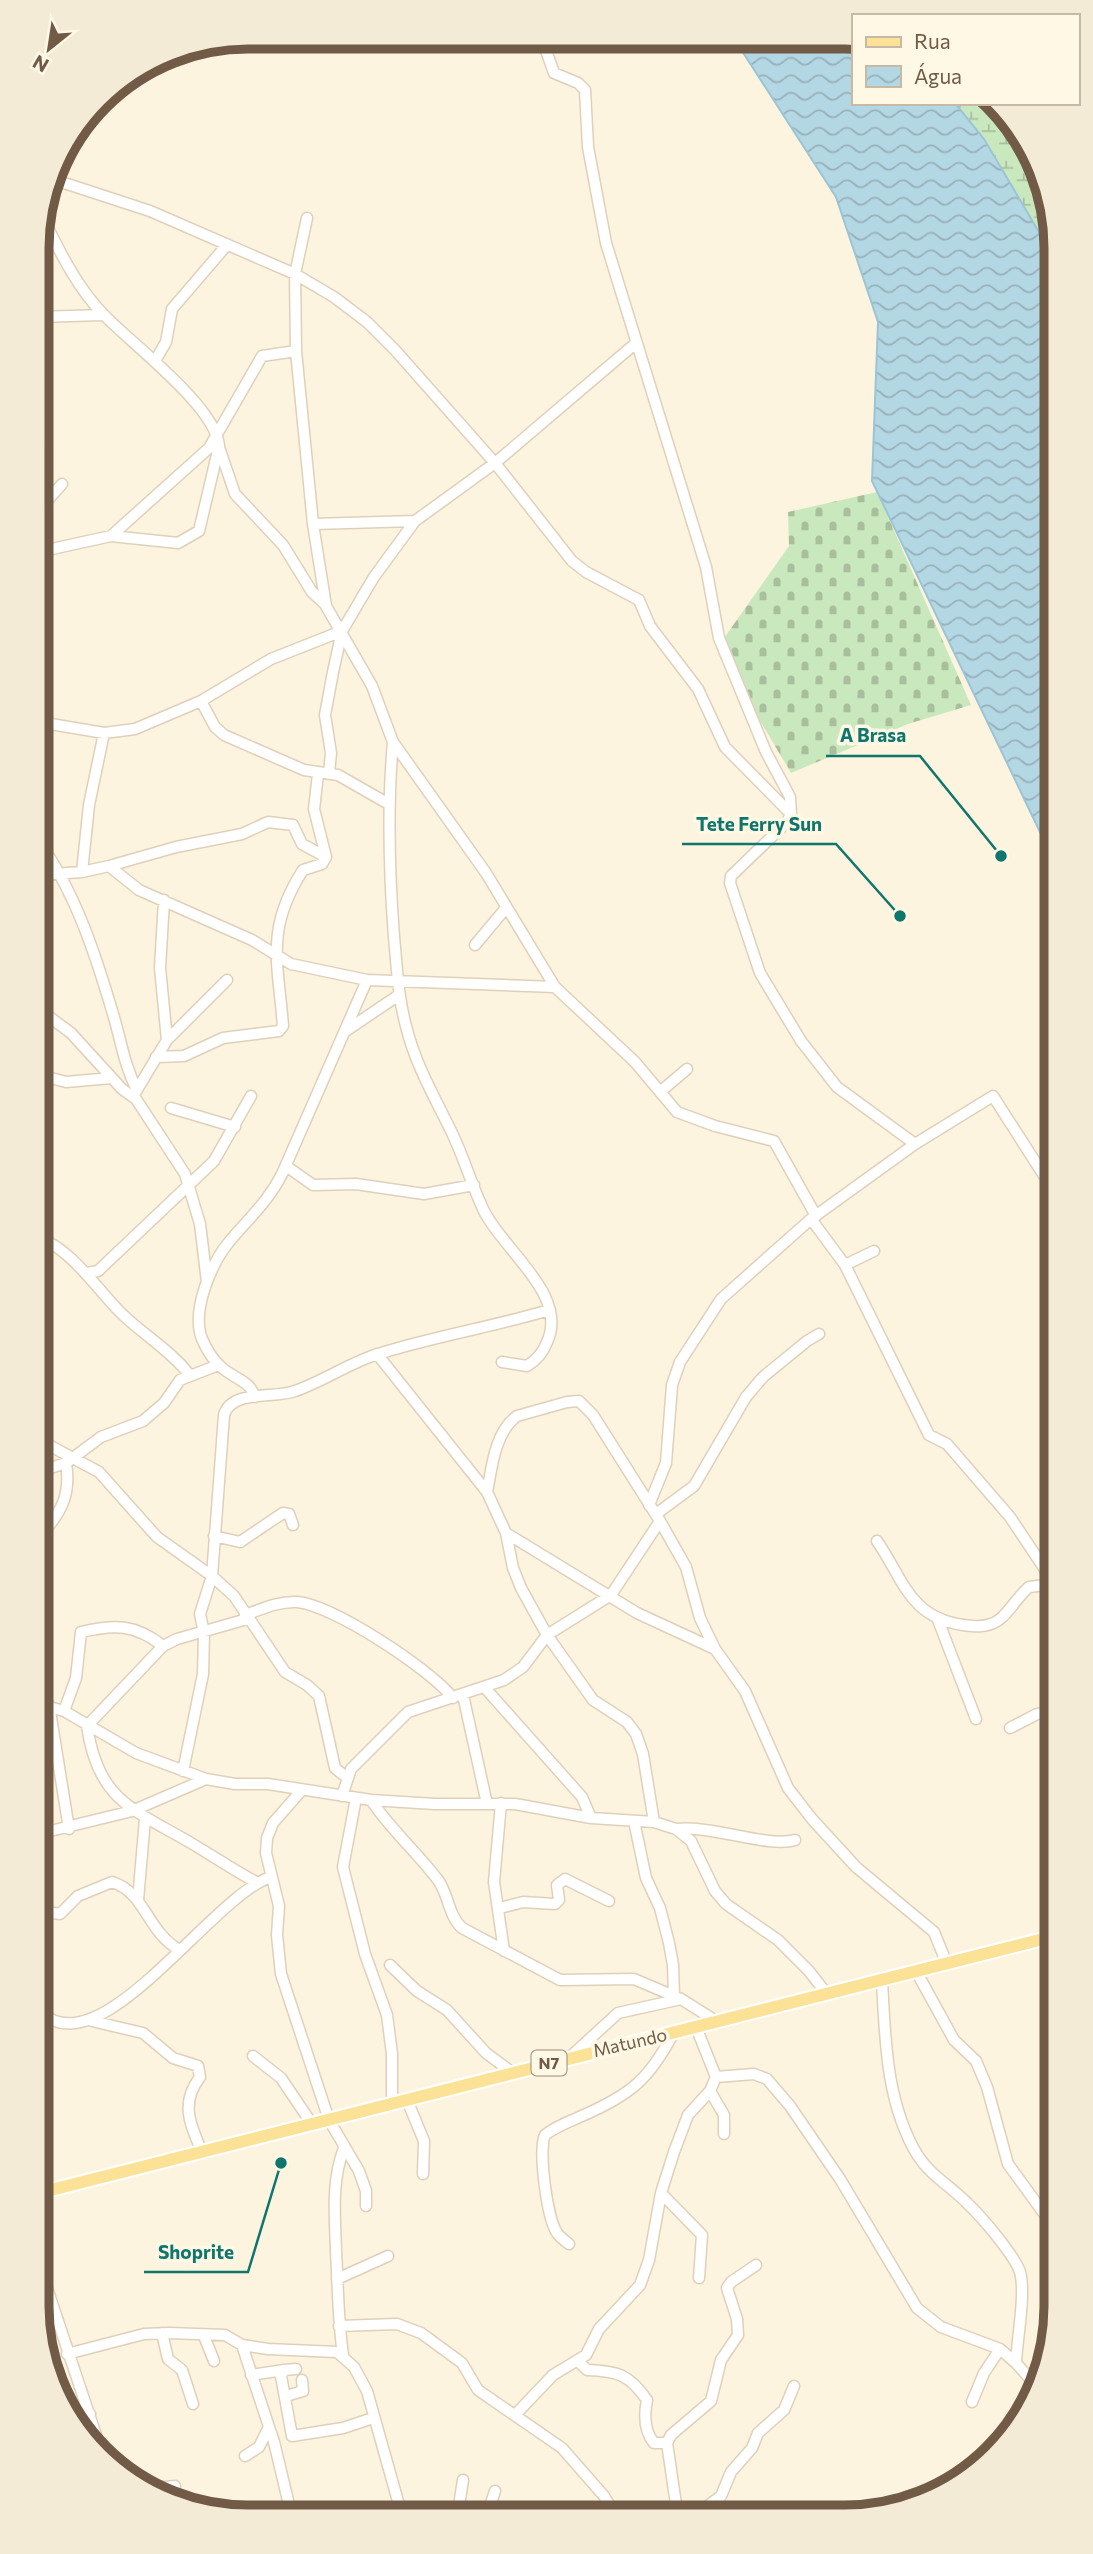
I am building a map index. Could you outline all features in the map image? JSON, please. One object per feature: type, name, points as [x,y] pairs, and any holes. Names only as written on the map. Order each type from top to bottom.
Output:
[{"type":"main road","name":"Matundo","points":[[49,2190],[1044,1939]]},
{"type":"street","points":[[546,49],[554,73],[563,80],[578,83],[585,90],[587,147],[606,243],[706,567],[719,638],[755,728],[789,797],[791,814],[787,822],[731,876],[730,883],[760,973],[828,1079],[915,1144]]},
{"type":"street","points":[[61,182],[150,211],[295,274],[367,321],[495,463],[557,546],[586,572],[639,600],[650,626],[698,689],[725,747],[791,814]]},
{"type":"street","points":[[307,218],[295,274],[296,351],[313,524],[326,606]]},
{"type":"street","points":[[50,231],[66,263],[103,315],[155,360],[207,418],[219,441],[235,494],[283,545],[312,592],[326,606],[372,686],[393,741],[486,873],[555,987],[635,1062],[682,1115],[774,1141],[813,1217],[845,1265],[929,1435],[947,1444],[1010,1517],[1044,1568]]},
{"type":"street","points":[[155,360],[166,342],[172,309],[226,246]]},
{"type":"street","points":[[49,317],[103,315]]},
{"type":"street","points":[[156,1057],[184,1056],[223,1038],[282,1030],[275,956],[278,924],[299,877],[306,868],[321,864],[326,857],[314,809],[331,753],[325,715],[342,631],[374,577],[415,521],[495,463],[636,343]]},
{"type":"street","points":[[49,550],[111,536],[178,543],[194,536],[202,525],[219,441],[262,356],[296,351]]},
{"type":"street","points":[[111,536],[219,441]]},
{"type":"street","points":[[49,499],[62,484]]},
{"type":"street","points":[[313,524],[415,521]]},
{"type":"street","points":[[49,724],[104,733],[135,729],[201,701],[271,659],[342,631]]},
{"type":"street","points":[[201,701],[215,726],[224,735],[323,774],[387,803]]},
{"type":"street","points":[[82,872],[89,805],[104,733]]},
{"type":"street","points":[[393,741],[387,803],[388,858],[399,995],[406,1029],[428,1088],[493,1226],[529,1269],[553,1317],[553,1330],[538,1358],[527,1366],[502,1362]]},
{"type":"street","points":[[49,874],[82,872],[109,866],[176,847],[242,834],[268,822],[293,825],[302,844],[326,857]]},
{"type":"street","points":[[49,858],[59,873],[95,958],[113,1015],[125,1067],[135,1093],[190,1185],[200,1224],[207,1283]]},
{"type":"street","points":[[109,866],[139,890],[252,940],[291,964],[367,980],[555,987]]},
{"type":"street","points":[[164,900],[160,968],[167,1040]]},
{"type":"street","points":[[475,945],[506,908]]},
{"type":"street","points":[[135,1093],[167,1040],[227,980]]},
{"type":"street","points":[[256,1397],[250,1386],[218,1365],[201,1335],[200,1317],[207,1283],[224,1249],[269,1198],[286,1166],[367,980]]},
{"type":"street","points":[[346,1031],[399,995]]},
{"type":"street","points":[[49,1017],[71,1033],[111,1078],[135,1093]]},
{"type":"street","points":[[660,1092],[687,1069]]},
{"type":"street","points":[[49,1077],[66,1082],[111,1078]]},
{"type":"street","points":[[87,1273],[98,1271],[214,1161],[251,1096]]},
{"type":"street","points":[[649,1505],[666,1463],[672,1385],[692,1340],[721,1299],[813,1217],[915,1144],[993,1096],[1044,1176]]},
{"type":"street","points":[[171,1108],[235,1127]]},
{"type":"street","points":[[286,1166],[308,1184],[318,1186],[356,1184],[424,1194],[474,1185]]},
{"type":"street","points":[[49,1244],[87,1273],[120,1313],[164,1348],[189,1374]]},
{"type":"street","points":[[49,1249],[54,1247]]},
{"type":"street","points":[[845,1265],[874,1251]]},
{"type":"street","points":[[183,1771],[203,1674],[204,1633],[201,1614],[212,1576],[223,1415],[234,1401],[297,1391],[352,1363],[377,1354],[549,1310]]},
{"type":"street","points":[[342,1796],[346,1777],[408,1713],[485,1688],[517,1673],[547,1635],[611,1595],[658,1518],[694,1486],[746,1397],[763,1377],[807,1340],[819,1335]]},
{"type":"street","points":[[377,1354],[487,1492],[506,1534],[517,1578],[547,1635],[593,1700],[627,1722],[636,1734],[643,1754],[654,1822]]},
{"type":"street","points":[[49,1468],[70,1460],[101,1437],[143,1421],[158,1409],[180,1380],[189,1374],[218,1365]]},
{"type":"street","points":[[487,1492],[495,1454],[510,1421],[517,1416],[575,1400],[593,1415],[686,1567],[700,1618],[715,1649],[745,1691],[788,1788],[856,1867],[934,1931],[947,1964]]},
{"type":"street","points":[[49,1446],[70,1460],[99,1472],[157,1537],[212,1576],[233,1596],[285,1672],[319,1696],[335,1768],[346,1777]]},
{"type":"street","points":[[49,1525],[62,1509],[68,1493],[70,1460]]},
{"type":"street","points":[[214,1536],[233,1543],[240,1542],[283,1513],[289,1514],[293,1525]]},
{"type":"street","points":[[506,1534],[637,1613],[715,1649]]},
{"type":"street","points":[[877,1541],[915,1600],[927,1614],[938,1620],[974,1627],[989,1625],[1000,1619],[1029,1587],[1044,1585]]},
{"type":"street","points":[[87,1726],[163,1646],[285,1603],[310,1606],[393,1648],[432,1675],[453,1698]]},
{"type":"street","points":[[938,1620],[976,1719]]},
{"type":"street","points":[[64,1711],[76,1678],[81,1632],[127,1627],[148,1634],[163,1646]]},
{"type":"street","points":[[485,1688],[582,1797],[591,1818]]},
{"type":"street","points":[[463,1695],[487,1804]]},
{"type":"street","points":[[49,1706],[64,1711],[136,1753],[206,1779],[235,1784],[268,1784],[371,1800],[501,1803],[591,1818],[654,1822],[677,1829],[699,1828],[780,1842],[795,1840]]},
{"type":"street","points":[[1010,1728],[1044,1712]]},
{"type":"street","points":[[49,1726],[69,1829]]},
{"type":"street","points":[[87,1726],[90,1752],[105,1784],[132,1811],[256,1882]]},
{"type":"street","points":[[49,1832],[132,1811],[206,1779]]},
{"type":"street","points":[[302,1791],[273,1823],[267,1838],[266,1853],[279,1906],[277,1935],[282,1975],[329,2120],[361,2177],[366,2206]]},
{"type":"street","points":[[356,1798],[343,1867],[365,1954],[387,2015],[393,2071],[392,2104]]},
{"type":"street","points":[[371,1800],[437,1879],[456,1923],[560,1980],[634,1979],[677,1998],[716,2021]]},
{"type":"street","points":[[501,1803],[494,1882],[500,1908],[504,1951]]},
{"type":"street","points":[[138,1900],[145,1819]]},
{"type":"street","points":[[634,1821],[645,1875],[660,1908],[669,1943],[677,1998]]},
{"type":"street","points":[[677,1829],[691,1841],[715,1891],[726,1904],[778,1940],[809,1970],[826,1993]]},
{"type":"street","points":[[91,2021],[144,1986],[178,1950],[256,1882],[271,1877]]},
{"type":"street","points":[[500,1908],[523,1902],[555,1904],[559,1900],[557,1885],[565,1879],[609,1901]]},
{"type":"street","points":[[49,1912],[60,1914],[78,1896],[111,1882],[126,1888],[138,1900],[158,1935],[178,1950]]},
{"type":"street","points":[[390,1965],[417,1991],[447,2010],[486,2053],[513,2073]]},
{"type":"street","points":[[916,1971],[954,2039],[976,2062],[987,2088],[1008,2164],[1044,2214]]},
{"type":"street","points":[[882,1980],[885,2044],[892,2087],[902,2122],[917,2154],[927,2169],[971,2207],[1020,2272],[1016,2363]]},
{"type":"street","points":[[570,2057],[618,2013],[677,1998]]},
{"type":"street","points":[[49,2018],[55,2022],[91,2021],[143,2033],[173,2058],[198,2066],[200,2077],[191,2089],[187,2104],[189,2118],[202,2152]]},
{"type":"street","points":[[515,2415],[553,2375],[579,2362],[589,2351],[599,2329],[640,2286],[649,2260],[661,2193],[685,2120],[709,2091],[716,2077],[696,2026]]},
{"type":"street","points":[[569,2244],[556,2232],[550,2207],[541,2155],[545,2135],[614,2101],[647,2077],[659,2062],[674,2032]]},
{"type":"street","points":[[253,2056],[281,2078],[312,2124]]},
{"type":"street","points":[[716,2077],[754,2074],[767,2079],[790,2106],[840,2179],[917,2308],[940,2327],[1000,2349],[1030,2379]]},
{"type":"street","points":[[709,2091],[724,2115],[724,2134]]},
{"type":"street","points":[[407,2100],[424,2141],[423,2174]]},
{"type":"street","points":[[344,2148],[338,2164],[333,2211],[343,2355],[361,2378],[399,2505]]},
{"type":"street","points":[[661,2193],[702,2235],[699,2278]]},
{"type":"street","points":[[337,2279],[388,2256]]},
{"type":"street","points":[[676,2505],[667,2443],[671,2435],[711,2401],[721,2360],[738,2335],[737,2319],[727,2288],[731,2282],[756,2265]]},
{"type":"street","points":[[49,2296],[96,2435]]},
{"type":"street","points":[[339,2326],[397,2324],[421,2333],[462,2363],[478,2390],[562,2448],[609,2505]]},
{"type":"street","points":[[67,2354],[144,2334],[162,2333],[225,2335],[243,2345],[268,2349],[332,2351],[343,2355]]},
{"type":"street","points":[[162,2333],[168,2359],[182,2370],[193,2404]]},
{"type":"street","points":[[204,2336],[214,2361]]},
{"type":"street","points":[[243,2345],[289,2505]]},
{"type":"street","points":[[972,2402],[984,2373],[1000,2349]]},
{"type":"street","points":[[579,2362],[587,2370],[604,2369],[619,2373],[635,2384],[646,2400],[644,2415],[650,2438],[654,2443],[667,2443]]},
{"type":"street","points":[[251,2375],[296,2369]]},
{"type":"street","points":[[284,2370],[281,2376],[287,2417],[294,2436],[343,2428],[373,2418]]},
{"type":"street","points":[[286,2396],[303,2391],[302,2380]]},
{"type":"street","points":[[709,2505],[721,2496],[731,2472],[752,2448],[758,2432],[784,2410],[794,2386]]},
{"type":"street","points":[[83,2416],[90,2414]]},
{"type":"street","points":[[245,2456],[259,2447],[268,2428]]},
{"type":"street","points":[[459,2505],[463,2480]]},
{"type":"street","points":[[167,2487],[175,2486]]},
{"type":"street","points":[[490,2505],[495,2491]]},
{"type":"green space","points":[[957,105],[984,105],[1017,148],[1037,196],[1043,239],[984,139]]},
{"type":"green space","points":[[877,492],[971,705],[908,724],[791,773],[717,648],[789,546],[788,512]]},
{"type":"water","points":[[741,49],[852,50],[852,105],[957,105],[984,139],[1043,239],[1044,840],[872,481],[878,322],[836,197]]},
{"type":"place","name":"A Brasa","points":[[1001,856]]},
{"type":"place","name":"Tete Ferry Sun","points":[[900,916]]},
{"type":"place","name":"Shoprite","points":[[281,2163]]}]
